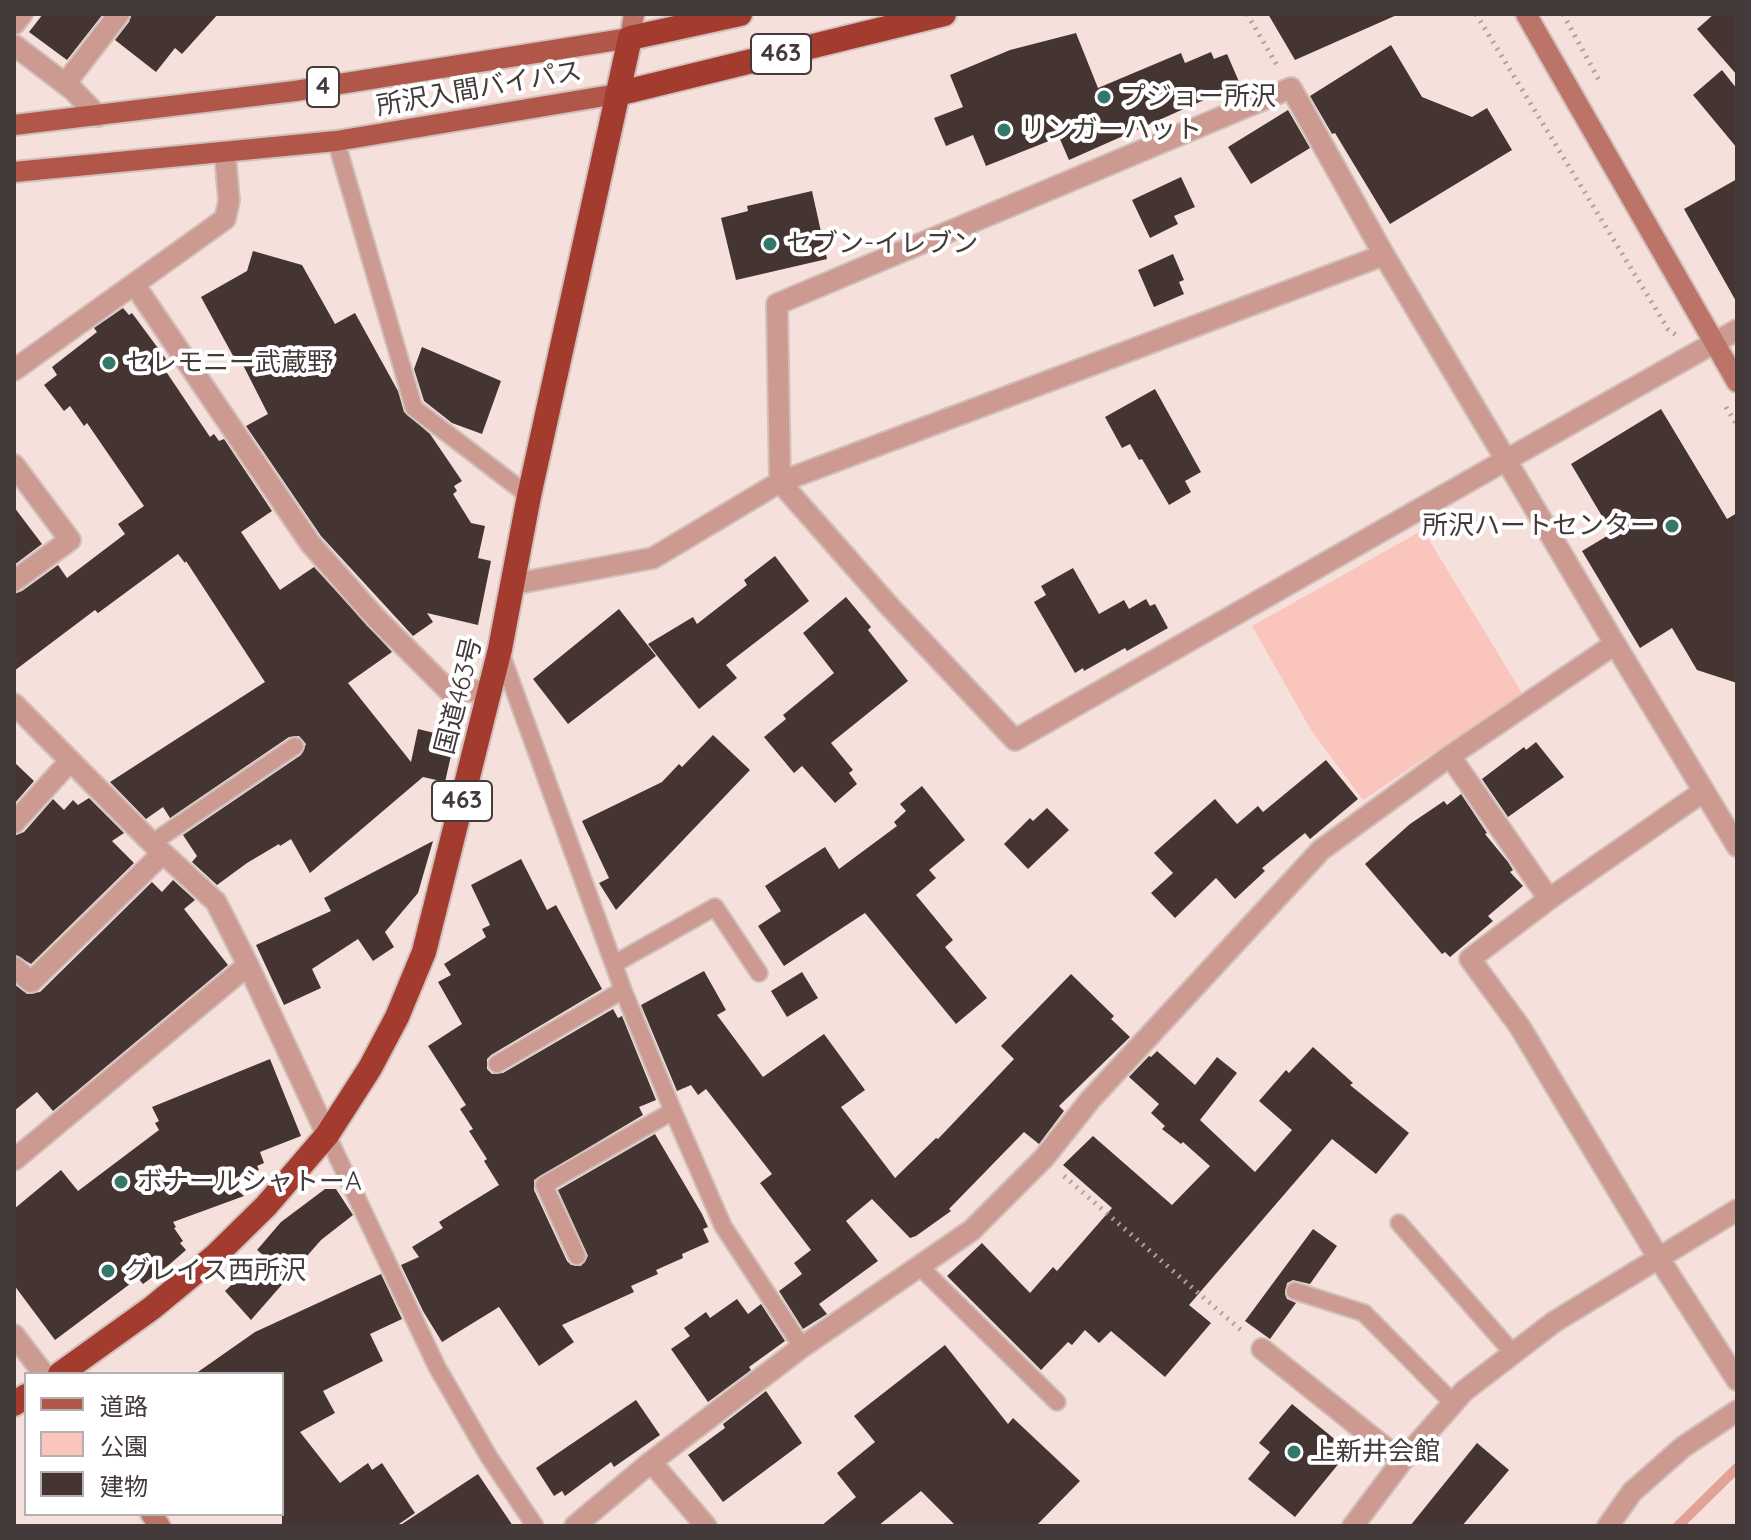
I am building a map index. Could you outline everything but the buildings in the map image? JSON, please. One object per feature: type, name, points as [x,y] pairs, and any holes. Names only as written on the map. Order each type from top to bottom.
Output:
[{"type":"highway","name":"所沢入間バイパス","points":[[630,38],[740,14]]},
{"type":"highway","name":"所沢入間バイパス","points":[[617,94],[944,14]]},
{"type":"highway","name":"国道463号","points":[[63,1372],[152,1308],[215,1256],[266,1206],[327,1135],[370,1068],[397,1017],[424,952],[500,649],[529,496],[630,38]]},
{"type":"main road","name":"所沢入間バイパス","points":[[14,125],[295,91],[630,38]]},
{"type":"main road","name":"所沢入間バイパス","points":[[14,172],[336,141],[617,94]]},
{"type":"street","points":[[14,24],[22,14]]},
{"type":"street","points":[[65,84],[119,14]]},
{"type":"street","points":[[630,38],[634,14]]},
{"type":"street","points":[[1526,14],[1737,382]]},
{"type":"street","points":[[14,45],[65,84],[98,116]]},
{"type":"street","points":[[1737,330],[1506,460],[1015,740],[891,608],[780,482],[777,304],[1291,88],[1384,255],[1506,460],[1615,644],[1737,846]]},
{"type":"street","points":[[14,370],[225,219],[229,191],[225,154]]},
{"type":"street","points":[[514,584],[653,558],[780,482],[1384,255]]},
{"type":"street","points":[[134,284],[310,543],[376,618],[450,692],[490,690]]},
{"type":"street","points":[[14,465],[70,540],[14,581]]},
{"type":"street","points":[[575,1526],[651,1462],[802,1347],[972,1230],[1044,1158],[1090,1100],[1321,850],[1450,756],[1615,644]]},
{"type":"street","points":[[14,704],[216,902],[327,1135]]},
{"type":"street","points":[[1450,756],[1549,899]]},
{"type":"street","points":[[14,823],[70,761]]},
{"type":"street","points":[[1704,791],[1549,899],[1470,959],[1520,1027],[1658,1257],[1737,1380]]},
{"type":"street","points":[[14,967],[31,982],[158,848]]},
{"type":"street","points":[[14,1160],[248,965]]},
{"type":"street","points":[[1353,1526],[1402,1461],[1464,1391],[1554,1322],[1737,1210]]},
{"type":"street","points":[[14,1335],[42,1372]]},
{"type":"street","points":[[1262,1349],[1402,1461]]},
{"type":"street","points":[[1608,1526],[1632,1492],[1683,1447],[1737,1411]]},
{"type":"street","points":[[651,1462],[706,1526]]},
{"type":"lane","points":[[336,141],[414,408],[529,496]]},
{"type":"lane","points":[[500,649],[623,990],[673,1111],[723,1226],[802,1347]]},
{"type":"lane","points":[[158,848],[295,746]]},
{"type":"lane","points":[[614,964],[715,907],[759,973]]},
{"type":"lane","points":[[497,1064],[623,990]]},
{"type":"lane","points":[[577,1256],[544,1185],[673,1111]]},
{"type":"lane","points":[[327,1135],[437,1367],[489,1457],[535,1526]]},
{"type":"lane","points":[[1399,1223],[1513,1353]]},
{"type":"lane","points":[[919,1266],[1057,1402]]},
{"type":"lane","points":[[1295,1291],[1364,1313],[1453,1403]]},
{"type":"path","points":[[1247,14],[1291,88]]},
{"type":"path","points":[[1476,14],[1668,329],[1679,337],[1689,357]]},
{"type":"path","points":[[1723,402],[1737,425]]},
{"type":"path","points":[[1044,1158],[1262,1349]]},
{"type":"green space","points":[[1423,530],[1522,693],[1363,800],[1311,730],[1252,626]]},
{"type":"waterway","points":[[1678,1526],[1737,1468]]},
{"type":"place","name":"プジョー所沢","points":[[1104,97]]},
{"type":"place","name":"リンガーハット","points":[[1004,130]]},
{"type":"place","name":"セブン-イレブン","points":[[770,244]]},
{"type":"place","name":"セレモニー武蔵野","points":[[109,363]]},
{"type":"place","name":"所沢ハートセンター","points":[[1672,526]]},
{"type":"place","name":"ボナールシャトーA","points":[[121,1182]]},
{"type":"place","name":"グレイス西所沢","points":[[108,1271]]},
{"type":"place","name":"上新井会館","points":[[1294,1452]]}]
